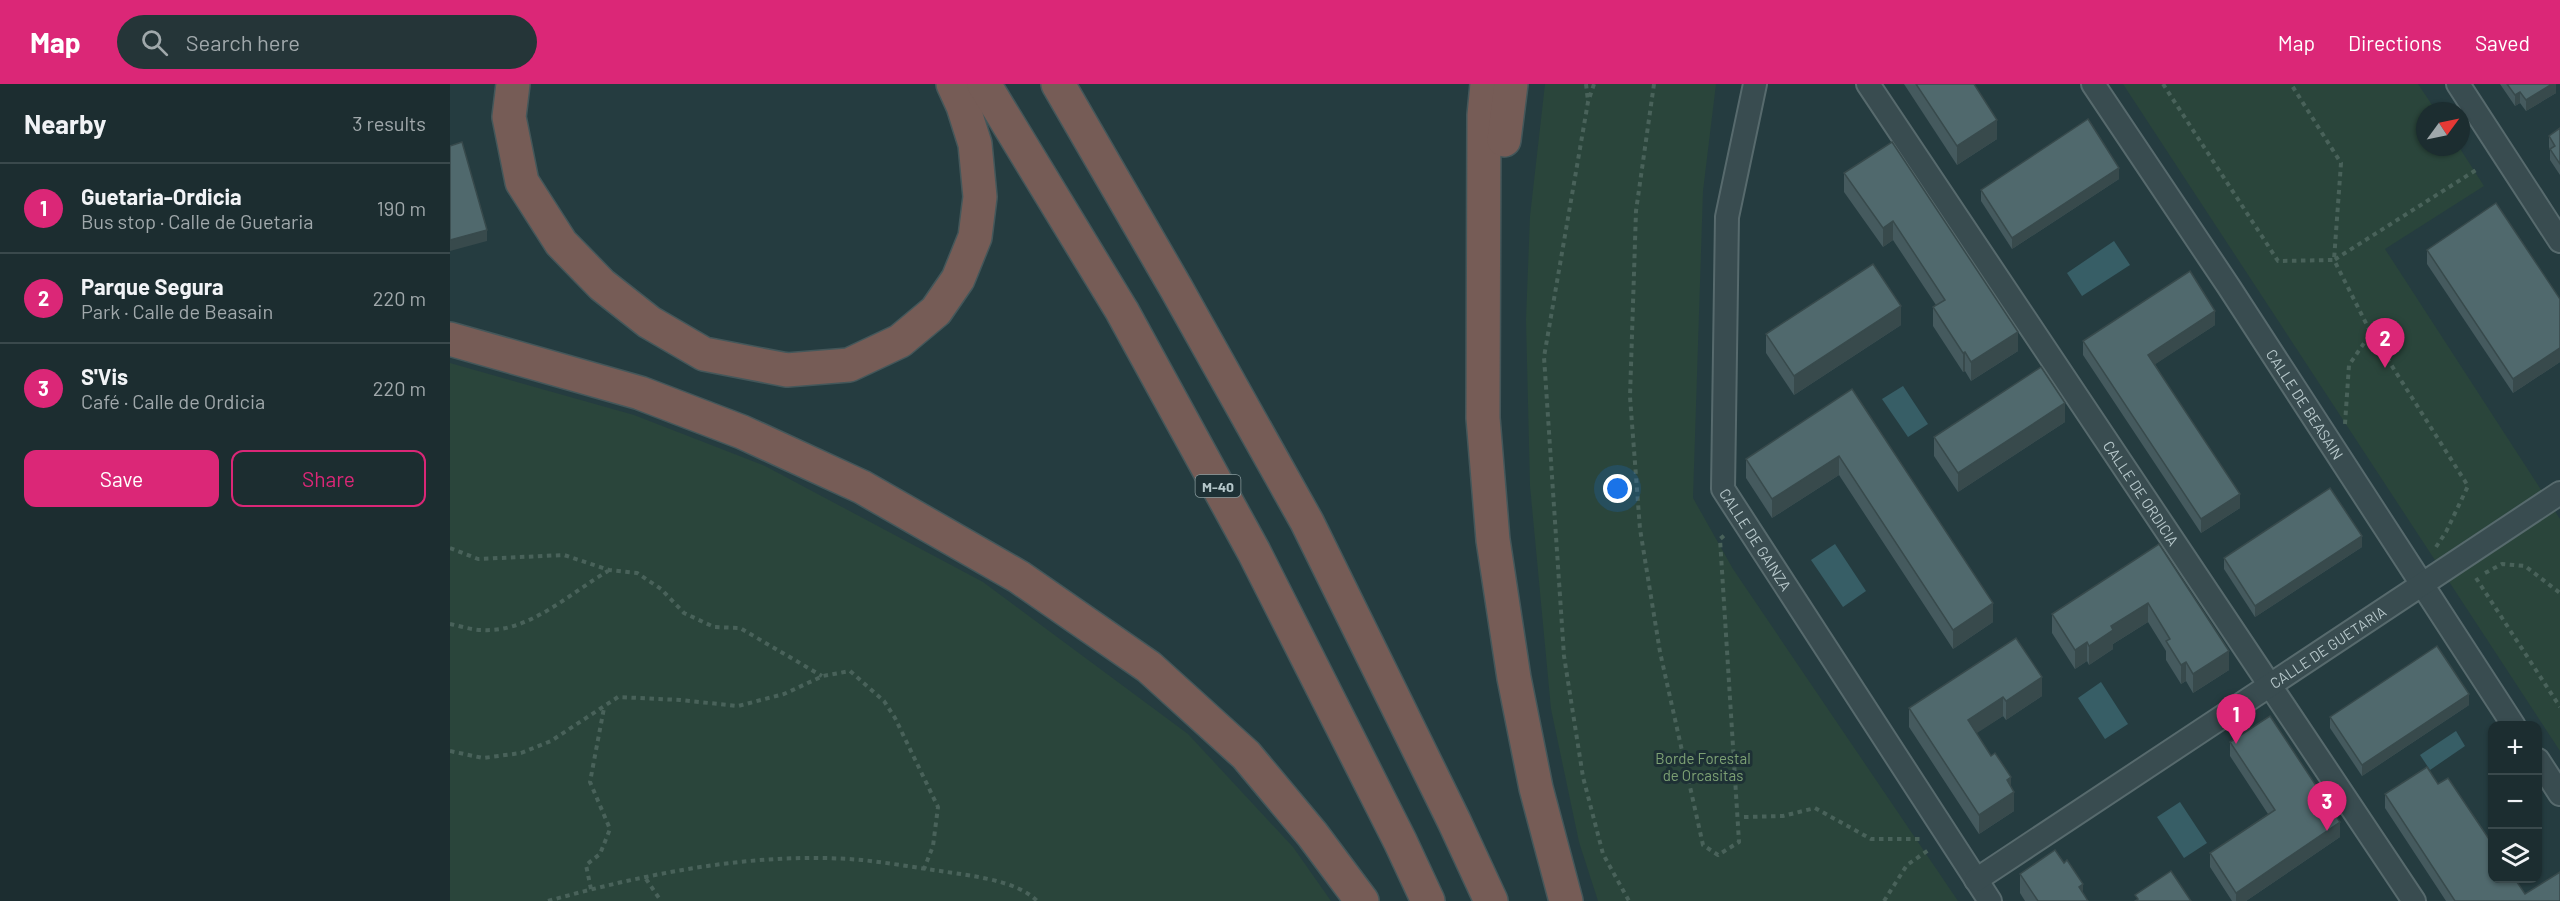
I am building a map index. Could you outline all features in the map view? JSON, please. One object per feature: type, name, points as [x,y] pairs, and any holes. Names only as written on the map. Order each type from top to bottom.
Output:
[{"type":"highway","points":[[513,84],[509,117],[522,182],[561,243],[602,285],[649,322],[704,354],[786,370],[849,365],[900,341],[936,311],[958,279],[975,237],[980,197],[975,144],[963,106],[953,84]]},
{"type":"highway","name":"M-40","points":[[984,84],[1122,311],[1254,552],[1428,901]]},
{"type":"highway","points":[[1058,84],[1176,288],[1306,522],[1454,821],[1491,901]]},
{"type":"highway","points":[[1487,84],[1484,115],[1483,418],[1493,540],[1514,678],[1536,788],[1566,901]]},
{"type":"highway","points":[[1483,315],[1511,84]]},
{"type":"highway","points":[[450,339],[640,393],[742,432],[862,488],[1019,577],[1149,667],[1246,755],[1312,834],[1362,901]]},
{"type":"street","name":"CALLE DE GAINZA","points":[[1755,84],[1727,217],[1723,489],[1990,901]]},
{"type":"street","name":"CALLE DE ORDICIA","points":[[1868,84],[2414,901]]},
{"type":"street","name":"CALLE DE BEASAIN","points":[[2093,84],[2229,287],[2511,721]]},
{"type":"street","points":[[2458,84],[2560,241]]},
{"type":"street","name":"CALLE DE GUETARIA","points":[[1976,880],[2560,493]]},
{"type":"street","points":[[2542,766],[2560,794]]},
{"type":"path","points":[[1586,84],[1588,102]]},
{"type":"path","points":[[1594,84],[1588,102],[1544,357],[1564,656],[1583,777],[1603,854],[1629,901]]},
{"type":"path","points":[[1654,84],[1636,212],[1630,397],[1640,529],[1660,652],[1703,845],[1718,855],[1738,842],[1720,539],[1744,521]]},
{"type":"path","points":[[2163,84],[2278,261],[2334,260],[2476,170]]},
{"type":"path","points":[[2291,84],[2341,163],[2334,260],[2371,333],[2468,486],[2446,532],[2430,555]]},
{"type":"path","points":[[2344,433],[2349,365],[2371,333]]},
{"type":"path","points":[[2446,532],[2560,707]]},
{"type":"path","points":[[450,548],[478,559],[564,555],[609,570],[636,573],[661,589],[684,613],[714,627],[740,628],[823,676]]},
{"type":"path","points":[[2476,578],[2502,564],[2525,566],[2560,593]]},
{"type":"path","points":[[450,624],[483,630],[517,626],[562,601],[609,570]]},
{"type":"path","points":[[450,751],[483,758],[521,753],[551,741],[618,697],[738,706],[784,694],[823,676],[850,671],[884,701],[895,718],[938,807],[933,846],[924,869]]},
{"type":"path","points":[[591,889],[586,865],[600,854],[610,829],[590,782],[604,707]]},
{"type":"path","points":[[1744,817],[1783,816],[1815,808],[1871,839],[1949,838]]},
{"type":"path","points":[[1884,901],[1907,865],[1949,838]]},
{"type":"path","points":[[548,901],[591,889],[738,862],[813,859],[862,860],[975,876],[1015,886],[1036,901]]},
{"type":"path","points":[[646,879],[661,901]]},
{"type":"green space","name":"Borde Forestal de Orcasitas","points":[[1545,84],[1716,84],[1703,191],[1693,498],[1733,569],[1958,901],[1598,901],[1579,842],[1551,709],[1530,486],[1526,320],[1530,216]]},
{"type":"green space","points":[[2123,84],[2418,84],[2430,102],[2416,102],[2416,156],[2465,156],[2484,186],[2385,249],[2560,519],[2560,751]]},
{"type":"green space","points":[[450,363],[634,415],[765,466],[983,582],[1188,734],[1293,847],[1331,901],[450,901]]},
{"type":"water","points":[[2114,241],[2130,265],[2082,296],[2067,273]]},
{"type":"water","points":[[1903,386],[1928,424],[1908,437],[1882,399]]},
{"type":"water","points":[[1835,544],[1866,591],[1843,607],[1811,560]]},
{"type":"water","points":[[2101,682],[2128,724],[2105,739],[2078,698]]},
{"type":"water","points":[[2456,731],[2465,746],[2430,770],[2420,755]]},
{"type":"water","points":[[2180,802],[2207,843],[2184,858],[2157,817]]},
{"type":"building","points":[[1916,84],[1974,84],[1997,120],[1957,146]]},
{"type":"building","points":[[2507,84],[2552,84],[2526,100],[2520,92],[2515,95]]},
{"type":"building","points":[[2088,119],[2119,168],[2012,238],[1981,190]]},
{"type":"building","points":[[2560,128],[2560,164],[2550,149],[2555,146],[2549,136]]},
{"type":"building","points":[[462,142],[487,230],[450,240],[450,146]]},
{"type":"building","points":[[1892,142],[2018,332],[1971,362],[1933,307],[1945,300],[1893,221],[1883,228],[1844,173]]},
{"type":"building","points":[[2496,203],[2560,299],[2560,348],[2513,379],[2427,250]]},
{"type":"building","points":[[1873,264],[1901,306],[1794,376],[1766,334]]},
{"type":"building","points":[[2190,271],[2215,311],[2148,355],[2240,494],[2201,519],[2083,341]]},
{"type":"building","points":[[2041,367],[2065,403],[1958,473],[1934,437]]},
{"type":"building","points":[[1852,389],[1993,603],[1953,630],[1839,456],[1772,499],[1746,459]]},
{"type":"building","points":[[2330,488],[2362,536],[2255,606],[2224,558]]},
{"type":"building","points":[[2159,544],[2229,651],[2193,674],[2186,662],[2181,665],[2166,641],[2170,639],[2148,603],[2111,626],[2113,630],[2089,646],[2087,642],[2075,650],[2052,614]]},
{"type":"building","points":[[2016,638],[2042,677],[2006,701],[2003,697],[1968,720],[1991,756],[1995,753],[2011,777],[2007,780],[2014,792],[1979,815],[1909,708]]},
{"type":"building","points":[[2437,646],[2469,694],[2362,765],[2330,717]]},
{"type":"building","points":[[2270,716],[2340,822],[2236,893],[2210,853],[2275,810],[2230,742]]},
{"type":"building","points":[[2427,767],[2438,784],[2448,778],[2488,838],[2488,883],[2518,883],[2525,894],[2560,872],[2560,901],[2455,901],[2385,794]]},
{"type":"building","points":[[2055,850],[2064,863],[2067,860],[2083,884],[2079,887],[2088,901],[2038,901],[2020,874]]},
{"type":"building","points":[[2171,871],[2191,901],[2135,901],[2138,899],[2135,895]]},
{"type":"place","name":"Parque Segura","points":[[2385,368]]},
{"type":"place","name":"Guetaria-Ordicia","points":[[2236,744]]},
{"type":"place","name":"S'Vis","points":[[2327,831]]}]
